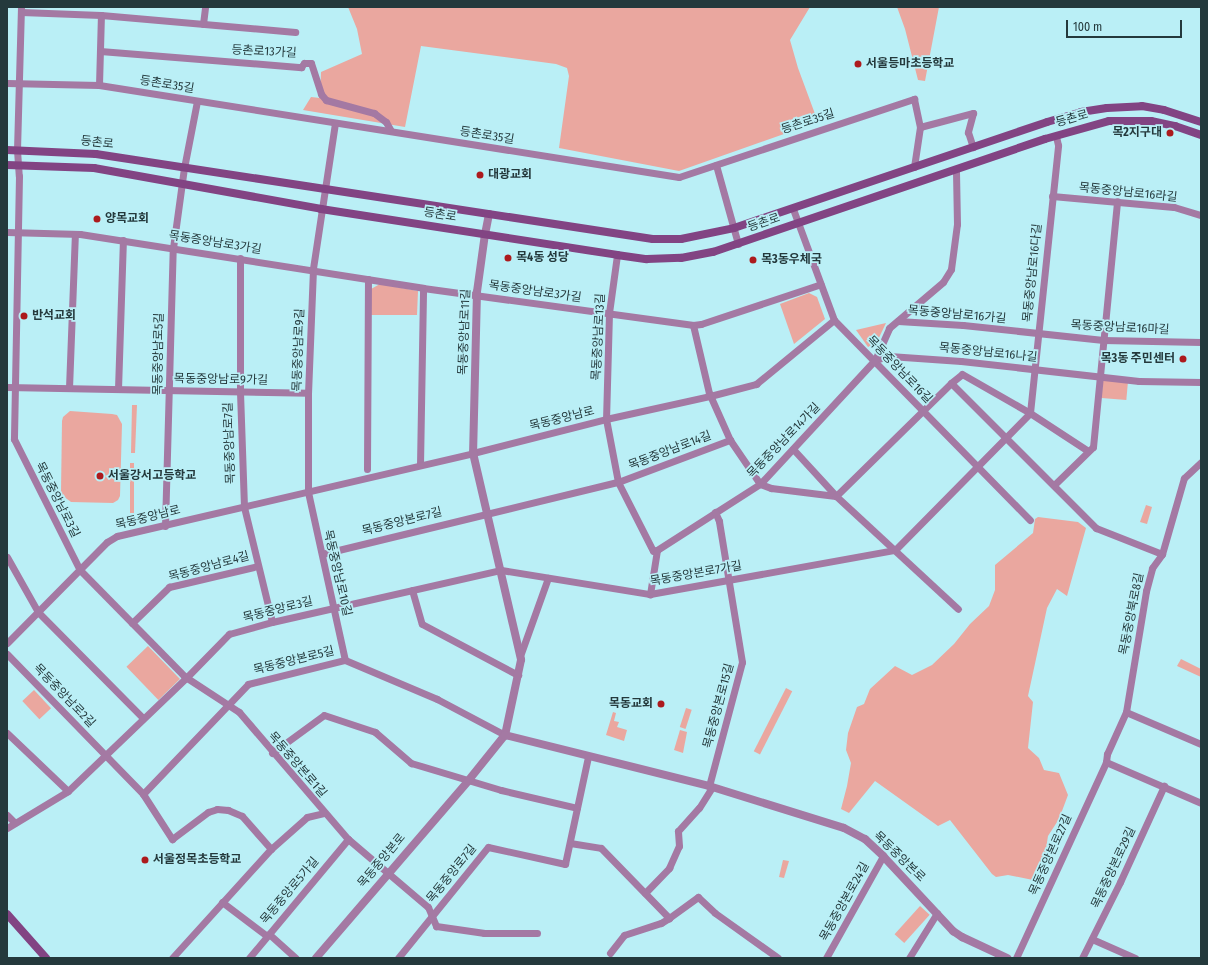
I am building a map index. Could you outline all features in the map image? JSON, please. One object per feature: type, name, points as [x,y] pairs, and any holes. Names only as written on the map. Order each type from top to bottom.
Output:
[{"type":"main road","name":"등촌로","points":[[7,150],[96,154],[653,239],[681,240],[734,228],[1047,122],[1081,112],[1107,108],[1142,106],[1164,110],[1201,122]]},
{"type":"main road","name":"등촌로","points":[[7,165],[94,168],[321,209],[647,259],[681,258],[713,252],[1056,136],[1109,121],[1151,121],[1175,126],[1201,135]]},
{"type":"main road","points":[[7,914],[46,958]]},
{"type":"street","points":[[203,24],[205,7]]},
{"type":"street","name":"등촌로13가길","points":[[21,10],[101,15],[295,32]]},
{"type":"street","name":"목동중앙남로3길","points":[[21,10],[17,150],[19,176],[15,387],[10,439],[80,570]]},
{"type":"street","points":[[99,85],[101,15]]},
{"type":"street","name":"등촌로13가길","points":[[100,51],[301,67],[304,63],[311,63],[321,94],[326,100],[374,113],[386,122],[391,132]]},
{"type":"street","name":"등촌로35길","points":[[7,83],[99,85],[679,177],[914,99],[920,127],[914,167]]},
{"type":"street","points":[[182,184],[196,101]]},
{"type":"street","points":[[920,127],[974,113],[968,132],[973,147]]},
{"type":"street","points":[[321,209],[323,189],[335,123]]},
{"type":"street","name":"목동중앙남로16다길","points":[[1030,413],[1058,145],[1056,136]]},
{"type":"street","points":[[716,165],[738,244]]},
{"type":"street","name":"목동중앙남로16가길","points":[[875,360],[889,328],[943,282],[951,268],[957,224],[956,170]]},
{"type":"street","name":"목동중앙남로5길","points":[[165,526],[170,390],[172,248],[182,184]]},
{"type":"street","name":"목동중앙남로16라길","points":[[1052,196],[1174,207],[1201,215]]},
{"type":"street","points":[[1054,485],[1093,447],[1116,201]]},
{"type":"street","name":"목동중앙남로9길","points":[[308,492],[308,393],[312,269],[321,209]]},
{"type":"street","name":"목동중앙남로16길","points":[[793,209],[834,320],[875,360],[892,381],[1030,520]]},
{"type":"street","name":"목동중앙남로11길","points":[[474,453],[477,296],[489,214]]},
{"type":"street","name":"목동중앙남로3가길","points":[[7,232],[75,234],[123,240],[312,269],[423,288],[692,325],[701,324],[821,284]]},
{"type":"street","points":[[70,388],[75,234]]},
{"type":"street","points":[[118,389],[123,240]]},
{"type":"street","name":"목동중앙남로13길","points":[[606,419],[609,313],[617,255]]},
{"type":"street","name":"목동중앙남로7길","points":[[240,258],[240,392],[244,507]]},
{"type":"street","points":[[367,469],[368,279]]},
{"type":"street","points":[[420,465],[423,288]]},
{"type":"street","name":"목동중앙남로","points":[[7,643],[107,542],[116,536],[165,526],[474,453],[606,419],[710,396],[756,384],[834,320]]},
{"type":"street","name":"목동중앙남로16가길","points":[[898,321],[963,325],[1038,334]]},
{"type":"street","points":[[692,325],[710,396],[730,440],[760,484],[771,488],[836,496]]},
{"type":"street","name":"목동중앙남로16마길","points":[[1038,334],[1103,340],[1201,342]]},
{"type":"street","name":"목동중앙남로16나길","points":[[875,360],[889,356],[961,361],[1139,381],[1201,382]]},
{"type":"street","name":"목동중앙남로14가길","points":[[657,550],[760,484],[875,360]]},
{"type":"street","points":[[836,496],[962,374],[1030,413],[1088,451]]},
{"type":"street","points":[[951,383],[1096,528],[1162,554]]},
{"type":"street","name":"목동중앙남로9가길","points":[[7,387],[308,393]]},
{"type":"street","points":[[895,550],[1030,413]]},
{"type":"street","name":"목동중앙남로14길","points":[[606,419],[618,482],[652,551],[657,550]]},
{"type":"street","name":"목동중앙남로14길","points":[[618,482],[730,440]]},
{"type":"street","points":[[792,449],[836,496],[958,609]]},
{"type":"street","points":[[474,453],[521,660],[505,735]]},
{"type":"street","name":"목동중앙북로8길","points":[[1106,762],[1107,754],[1126,712],[1146,591],[1152,568],[1162,554],[1184,478],[1201,462]]},
{"type":"street","name":"목동중앙본로7길","points":[[322,554],[618,482]]},
{"type":"street","name":"목동중앙남로10길","points":[[308,492],[345,660]]},
{"type":"street","points":[[244,507],[272,622]]},
{"type":"street","name":"목동중앙본로15길","points":[[710,787],[742,662],[719,521],[716,512]]},
{"type":"street","points":[[650,594],[657,550]]},
{"type":"street","name":"목동중앙본로7가길","points":[[501,570],[650,594],[895,550]]},
{"type":"street","points":[[7,557],[38,612],[143,718]]},
{"type":"street","name":"목동중앙남로4길","points":[[132,624],[169,587],[258,566]]},
{"type":"street","points":[[80,570],[186,678]]},
{"type":"street","name":"목동중앙로3길","points":[[7,828],[68,790],[186,678],[229,634],[272,622],[501,570]]},
{"type":"street","points":[[520,656],[548,578]]},
{"type":"street","points":[[412,590],[422,624],[518,675]]},
{"type":"street","name":"목동중앙남로2길","points":[[7,654],[105,754]]},
{"type":"street","name":"목동중앙본로5길","points":[[143,794],[230,705],[248,684],[345,660],[437,698],[505,735]]},
{"type":"street","name":"목동중앙본로1길","points":[[186,678],[239,712],[272,753],[348,839],[428,908],[436,926],[484,933],[537,933]]},
{"type":"street","points":[[1126,712],[1201,744]]},
{"type":"street","points":[[272,753],[324,714],[375,732],[411,763],[468,781],[577,808]]},
{"type":"street","points":[[7,733],[68,790]]},
{"type":"street","name":"목동중앙본로","points":[[316,958],[468,781],[505,735],[710,787],[844,828],[865,839],[883,856],[953,931],[962,937],[1007,958]]},
{"type":"street","points":[[105,754],[143,794],[172,839],[208,812],[218,809],[228,810],[242,816],[271,849]]},
{"type":"street","points":[[588,757],[570,843],[601,848],[669,918]]},
{"type":"street","points":[[1106,762],[1201,803]]},
{"type":"street","name":"목동중앙본로27길","points":[[1016,958],[1106,762]]},
{"type":"street","name":"목동중앙본로29길","points":[[1082,958],[1120,882],[1164,786]]},
{"type":"street","points":[[645,893],[669,868],[679,846],[678,831],[699,808],[710,787]]},
{"type":"street","points":[[172,958],[271,849],[307,818],[324,813]]},
{"type":"street","points":[[7,815],[15,823]]},
{"type":"street","name":"목동중앙로5가길","points":[[249,958],[348,839]]},
{"type":"street","name":"목동중앙로7길","points":[[398,958],[488,846],[565,864],[570,843]]},
{"type":"street","name":"목동중앙본로24길","points":[[826,958],[883,856]]},
{"type":"street","points":[[610,953],[624,935],[661,923],[698,897],[715,913],[778,958]]},
{"type":"street","points":[[222,902],[268,935],[296,958]]},
{"type":"street","points":[[909,958],[937,913]]},
{"type":"street","points":[[1092,938],[1135,958]]},
{"type":"shaded area","points":[[348,7],[810,7],[790,40],[798,68],[818,122],[679,171],[559,148],[569,76],[567,68],[556,64],[421,46],[405,127],[303,110],[311,97],[320,98],[321,72],[362,54],[357,29]]},
{"type":"shaded area","points":[[897,7],[939,7],[925,81],[918,80],[905,29]]},
{"type":"shaded area","points":[[380,284],[418,291],[417,315],[371,315],[371,289]]},
{"type":"shaded area","points":[[809,293],[817,297],[825,319],[794,344],[780,304]]},
{"type":"shaded area","points":[[886,323],[876,344],[868,347],[856,330]]},
{"type":"shaded area","points":[[1103,380],[1128,382],[1126,400],[1101,398]]},
{"type":"shaded area","points":[[132,405],[137,405],[135,453],[131,453]]},
{"type":"shaded area","points":[[70,411],[117,415],[122,424],[120,496],[118,500],[113,503],[71,502],[63,496],[61,492],[62,421],[63,417]]},
{"type":"shaded area","points":[[130,463],[134,463],[134,513],[130,513]]},
{"type":"shaded area","points":[[1146,505],[1152,507],[1147,524],[1140,522]]},
{"type":"shaded area","points":[[1038,517],[1078,522],[1086,528],[1067,596],[1057,589],[1047,608],[1028,696],[1033,702],[1028,748],[1039,758],[1044,770],[1059,773],[1068,795],[1059,819],[1048,836],[1045,855],[1033,880],[1008,875],[996,877],[992,874],[950,820],[938,826],[875,781],[849,813],[841,809],[851,763],[846,750],[848,733],[857,707],[864,704],[870,689],[895,666],[912,675],[932,665],[954,644],[970,624],[989,606],[995,590],[995,565],[1033,533],[1035,519]]},
{"type":"shaded area","points":[[148,646],[180,679],[158,700],[126,667]]},
{"type":"shaded area","points":[[1181,659],[1201,669],[1201,677],[1177,666]]},
{"type":"shaded area","points":[[786,688],[792,691],[760,754],[754,751]]},
{"type":"shaded area","points":[[34,690],[51,708],[39,719],[22,701]]},
{"type":"shaded area","points":[[686,708],[692,710],[686,729],[680,727]]},
{"type":"shaded area","points":[[613,712],[616,713],[614,721],[619,722],[617,727],[627,730],[624,741],[606,735]]},
{"type":"shaded area","points":[[680,730],[687,732],[683,753],[674,750]]},
{"type":"shaded area","points":[[783,860],[789,861],[784,878],[779,877]]},
{"type":"shaded area","points":[[920,906],[930,915],[904,943],[895,934]]},
{"type":"place","name":"서울등마초등학교","points":[[858,64]]},
{"type":"place","name":"목2지구대","points":[[1170,133]]},
{"type":"place","name":"대광교회","points":[[480,175]]},
{"type":"place","name":"양목교회","points":[[97,219]]},
{"type":"place","name":"목4동 성당","points":[[508,258]]},
{"type":"place","name":"목3동우체국","points":[[753,260]]},
{"type":"place","name":"반석교회","points":[[24,316]]},
{"type":"place","name":"목3동 주민센터","points":[[1183,359]]},
{"type":"place","name":"서울강서고등학교","points":[[100,476]]},
{"type":"place","name":"목동교회","points":[[661,704]]},
{"type":"place","name":"서울정목초등학교","points":[[145,860]]}]
